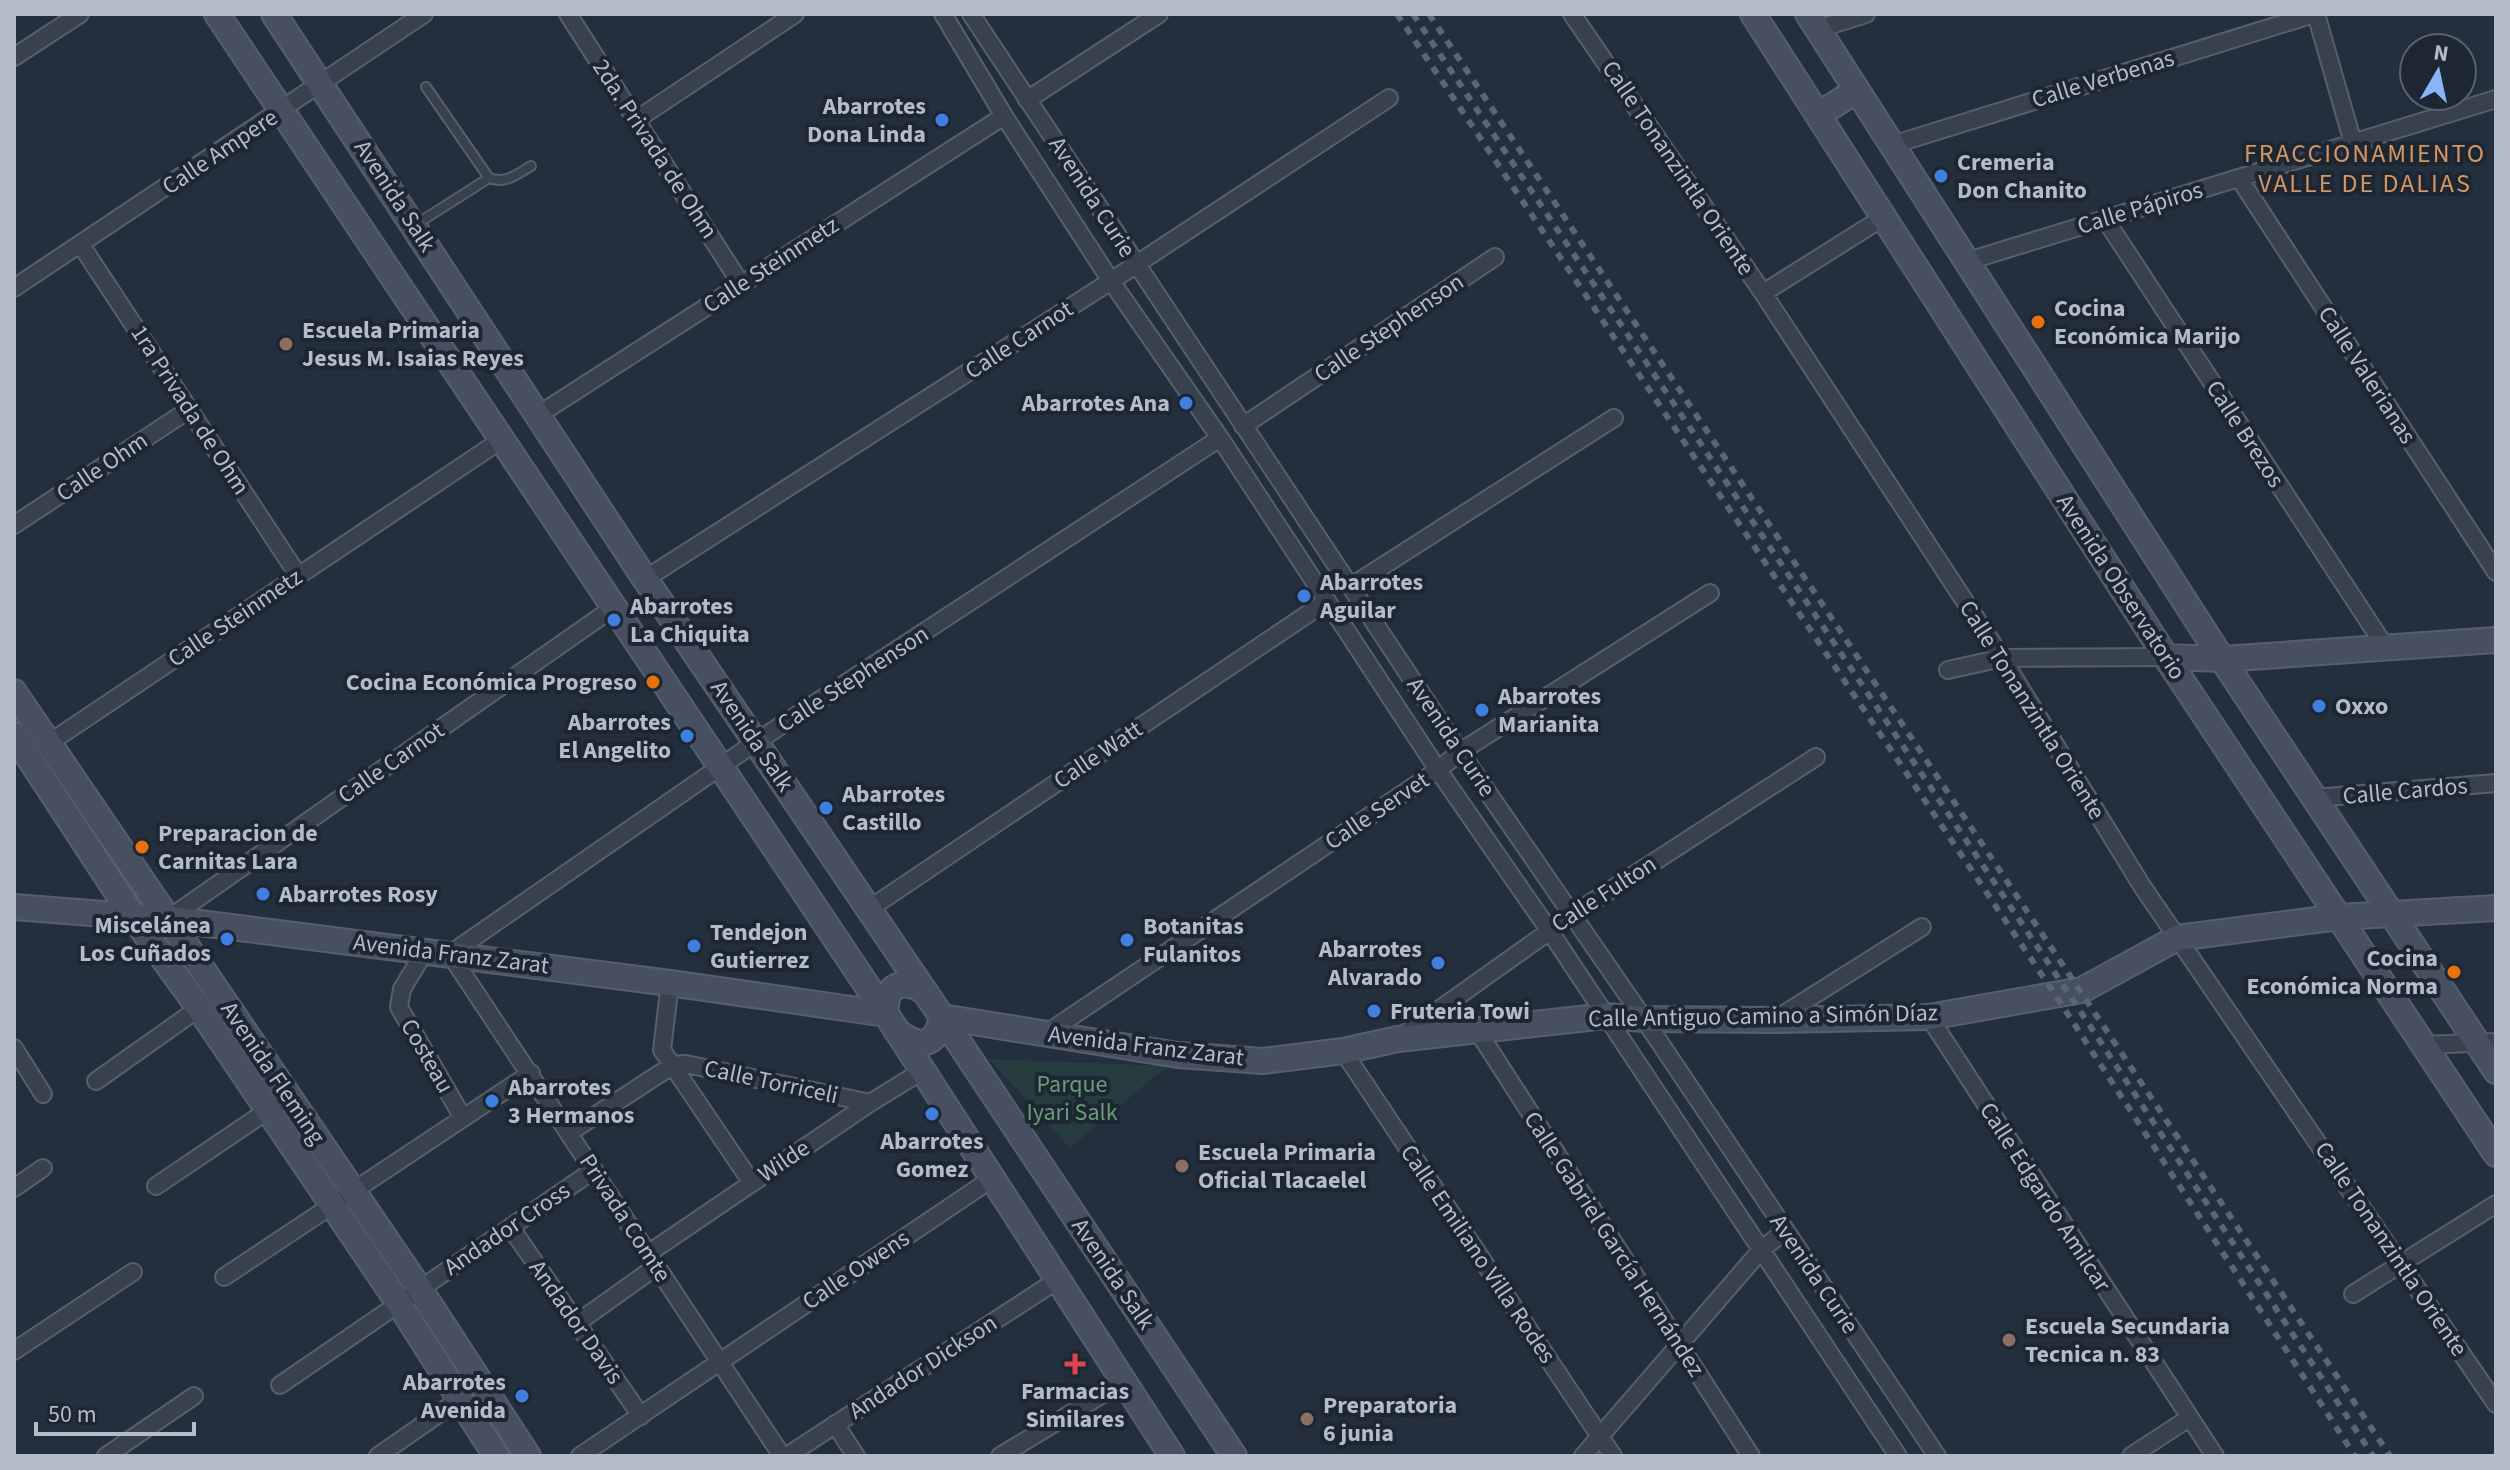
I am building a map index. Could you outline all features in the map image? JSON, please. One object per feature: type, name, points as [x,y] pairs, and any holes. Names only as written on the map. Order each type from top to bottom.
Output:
[{"type":"main road","name":"Avenida Salk","points":[[217,14],[891,1022],[1172,1456]]},
{"type":"main road","name":"Avenida Salk","points":[[274,14],[645,579],[926,993],[1234,1456]]},
{"type":"main road","name":"Avenida Observatorio","points":[[1753,14],[2166,657],[2496,1154]]},
{"type":"main road","name":"Avenida Observatorio","points":[[1813,22],[2222,659],[2392,916],[2487,1043],[2496,1071]]},
{"type":"main road","points":[[1818,115],[1857,90]]},
{"type":"main road","points":[[2166,657],[2222,659],[2496,640]]},
{"type":"main road","name":"Avenida Fleming","points":[[14,692],[30,755],[134,918],[199,1008],[398,1302],[496,1456]]},
{"type":"main road","name":"Avenida Fleming","points":[[14,735],[168,919],[419,1288],[528,1456]]},
{"type":"main road","name":"Avenida Franz Zarat","points":[[14,907],[168,919],[450,954],[670,983],[891,1022]]},
{"type":"main road","name":"Calle Antiguo Camino a Simón Díaz","points":[[1398,1039],[1606,1016],[1774,1020],[1929,1017],[2082,990],[2177,938],[2339,917],[2496,908]]},
{"type":"main road","points":[[926,993],[914,985],[893,988],[885,1000],[891,1022],[915,1043],[928,1042],[938,1032],[942,1017]]},
{"type":"main road","name":"Avenida Franz Zarat","points":[[942,1017],[1178,1055],[1263,1061],[1343,1051],[1398,1039]]},
{"type":"street","points":[[14,57],[80,14]]},
{"type":"street","name":"Calle Ampere","points":[[14,288],[424,14]]},
{"type":"street","name":"2da. Privada de Ohm","points":[[568,14],[741,284]]},
{"type":"street","points":[[636,120],[795,14]]},
{"type":"street","name":"Avenida Curie","points":[[943,14],[1004,116],[1111,281],[1220,438],[1438,770],[1549,930],[1898,1456]]},
{"type":"street","name":"Avenida Curie","points":[[971,14],[1460,752],[1644,1019],[1937,1456]]},
{"type":"street","points":[[1027,100],[1159,14]]},
{"type":"street","name":"Calle Tonanzintla Oriente","points":[[1572,14],[1763,293],[2002,658],[2177,938],[2496,1404]]},
{"type":"street","points":[[1813,22],[1866,14]]},
{"type":"street","points":[[2315,14],[2353,143]]},
{"type":"street","name":"Calle Verbenas","points":[[1892,145],[2315,14]]},
{"type":"street","name":"Calle Carnot","points":[[645,579],[1111,281],[1389,98]]},
{"type":"street","name":"Calle Pápiros","points":[[1968,261],[2496,99]]},
{"type":"street","name":"Calle Steinmetz","points":[[538,415],[1004,116]]},
{"type":"street","name":"Calle Valerianas","points":[[2239,178],[2496,572]]},
{"type":"street","points":[[1763,293],[1884,217]]},
{"type":"street","name":"Calle Brezos","points":[[2105,219],[2386,648]]},
{"type":"street","name":"1ra Privada de Ohm","points":[[81,245],[298,575]]},
{"type":"street","name":"Calle Stephenson","points":[[1243,426],[1495,257]]},
{"type":"street","name":"Calle Ohm","points":[[14,525],[190,409]]},
{"type":"street","points":[[1350,587],[1614,418]]},
{"type":"street","name":"Calle Stephenson","points":[[450,954],[756,742],[1220,438]]},
{"type":"street","name":"Calle Steinmetz","points":[[30,755],[501,440]]},
{"type":"street","name":"Calle Servet","points":[[1047,1033],[1438,770],[1460,752],[1710,593]]},
{"type":"street","name":"Calle Watt","points":[[869,909],[1327,601]]},
{"type":"street","name":"Calle Carnot","points":[[168,919],[613,608]]},
{"type":"street","points":[[1948,670],[2002,658],[2166,657]]},
{"type":"street","name":"Calle Fulton","points":[[1398,1039],[1549,930],[1816,757]]},
{"type":"street","name":"Calle Cardos","points":[[2314,798],[2496,783]]},
{"type":"street","points":[[1774,1020],[1922,927]]},
{"type":"street","name":"Costeau","points":[[425,951],[402,989],[399,1007],[463,1118]]},
{"type":"street","name":"Privada Comte","points":[[450,954],[784,1456]]},
{"type":"street","name":"Calle Torriceli","points":[[670,983],[662,1050],[752,1183]]},
{"type":"street","points":[[96,1081],[199,1008]]},
{"type":"street","name":"Calle Edgardo Amilcar","points":[[1929,1017],[2215,1456]]},
{"type":"street","name":"Calle Gabriel García Hernández","points":[[1477,1030],[1751,1456]]},
{"type":"street","points":[[2424,1045],[2487,1043]]},
{"type":"street","points":[[14,1048],[43,1094]]},
{"type":"street","name":"Calle Emiliano Villa Rodes","points":[[1343,1051],[1613,1456]]},
{"type":"street","name":"Calle Torriceli","points":[[673,1065],[686,1064],[870,1103]]},
{"type":"street","points":[[570,1132],[673,1065]]},
{"type":"street","name":"Wilde","points":[[577,1323],[653,1259],[752,1183],[922,1071]]},
{"type":"street","points":[[224,1277],[531,1073]]},
{"type":"street","points":[[156,1186],[289,1096]]},
{"type":"street","points":[[14,1188],[43,1168]]},
{"type":"street","name":"Andador Cross","points":[[280,1385],[594,1170]]},
{"type":"street","name":"Calle Owens","points":[[580,1456],[993,1178]]},
{"type":"street","points":[[2353,1294],[2496,1204]]},
{"type":"street","name":"Andador Davis","points":[[511,1228],[641,1416]]},
{"type":"street","points":[[1583,1456],[1762,1249],[1785,1231]]},
{"type":"street","points":[[14,1351],[133,1272]]},
{"type":"street","name":"Andador Dickson","points":[[784,1456],[1059,1279]]},
{"type":"street","points":[[1010,1453],[1123,1382]]},
{"type":"street","points":[[106,1456],[194,1396]]},
{"type":"street","points":[[378,1456],[460,1399]]},
{"type":"street","points":[[2131,1456],[2189,1418]]},
{"type":"street","points":[[835,1424],[856,1456]]},
{"type":"lane","points":[[426,87],[489,178],[499,182],[507,180],[531,166]]},
{"type":"lane","points":[[414,225],[489,178]]},
{"type":"green space","name":"Parque Iyari Salk","points":[[989,1059],[1167,1066],[1070,1148]]},
{"type":"railway","points":[[1397,14],[2056,996],[2355,1456]]},
{"type":"railway","points":[[1413,14],[2069,994],[2373,1456]]},
{"type":"railway","points":[[1429,14],[2390,1456]]},
{"type":"place","name":"Abarrotes Dona Linda","points":[[942,120]]},
{"type":"place","name":"Cremeria Don Chanito","points":[[1941,176]]},
{"type":"place","name":"Cocina Económica Marijo","points":[[2038,322]]},
{"type":"place","name":"Escuela Primaria Jesus M. Isaias Reyes","points":[[286,344]]},
{"type":"place","name":"Abarrotes Ana","points":[[1186,403]]},
{"type":"place","name":"Abarrotes Aguilar","points":[[1304,596]]},
{"type":"place","name":"Abarrotes La Chiquita","points":[[614,620]]},
{"type":"place","name":"Cocina Económica Progreso","points":[[653,682]]},
{"type":"place","name":"Oxxo","points":[[2319,706]]},
{"type":"place","name":"Abarrotes Marianita","points":[[1482,710]]},
{"type":"place","name":"Abarrotes El Angelito","points":[[687,736]]},
{"type":"place","name":"Abarrotes Castillo","points":[[826,808]]},
{"type":"place","name":"Preparacion de Carnitas Lara","points":[[142,847]]},
{"type":"place","name":"Abarrotes Rosy","points":[[263,894]]},
{"type":"place","name":"Miscelánea Los Cuñados","points":[[227,939]]},
{"type":"place","name":"Botanitas Fulanitos","points":[[1127,940]]},
{"type":"place","name":"Tendejon Gutierrez","points":[[694,946]]},
{"type":"place","name":"Abarrotes Alvarado","points":[[1438,963]]},
{"type":"place","name":"Cocina Económica Norma","points":[[2454,972]]},
{"type":"place","name":"Fruteria Towi","points":[[1374,1011]]},
{"type":"place","name":"Abarrotes 3 Hermanos","points":[[492,1101]]},
{"type":"place","name":"Abarrotes Gomez","points":[[932,1114]]},
{"type":"place","name":"Escuela Primaria Oficial Tlacaelel","points":[[1182,1166]]},
{"type":"place","name":"Escuela Secundaria Tecnica n. 83","points":[[2009,1340]]},
{"type":"place","name":"Farmacias Similares","points":[[1075,1364]]},
{"type":"place","name":"Abarrotes Avenida","points":[[522,1396]]},
{"type":"place","name":"Preparatoria 6 junia","points":[[1307,1419]]},
{"type":"district","name":"FRACCIONAMIENTO VALLE DE DALIAS","points":[[2365,168]]}]
